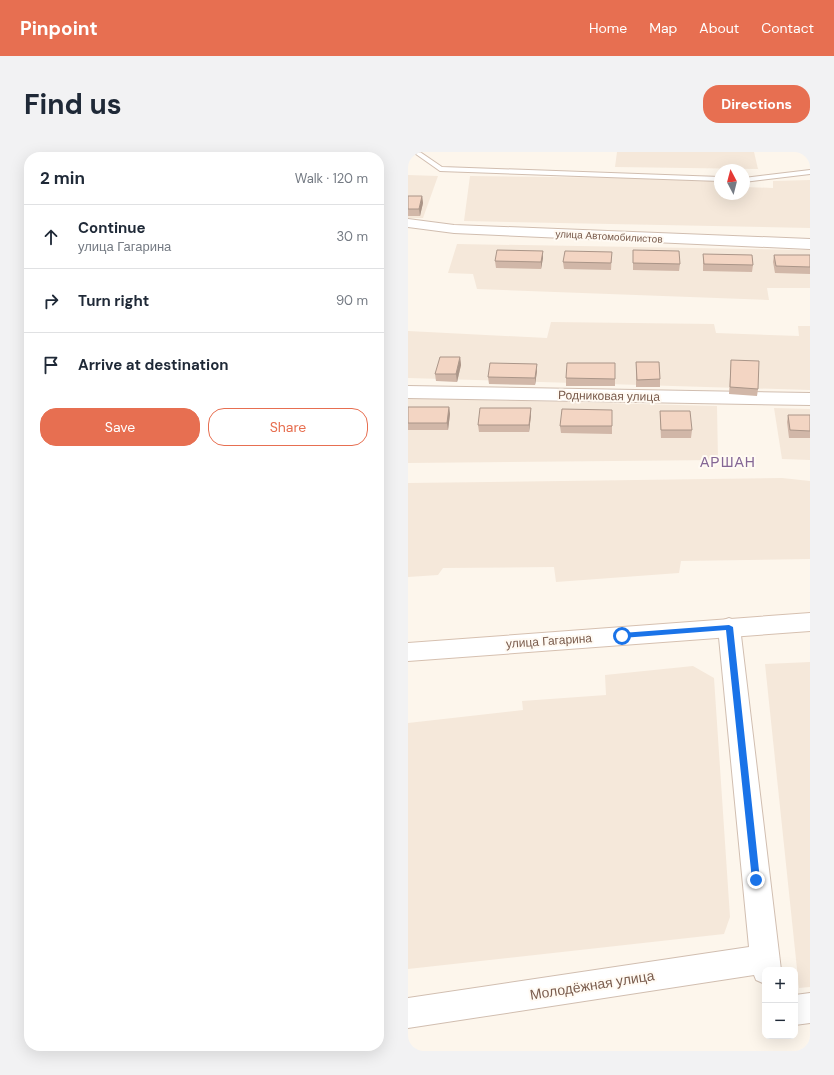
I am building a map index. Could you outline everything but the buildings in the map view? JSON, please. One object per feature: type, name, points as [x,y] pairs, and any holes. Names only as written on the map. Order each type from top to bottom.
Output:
[{"type":"street","name":"улица Автомобилистов","points":[[408,223],[454,229],[810,244]]},
{"type":"street","name":"Родниковая улица","points":[[408,392],[810,399]]},
{"type":"street","name":"улица Гагарина","points":[[408,652],[810,622]]},
{"type":"street","points":[[729,627],[765,964]]},
{"type":"street","name":"Молодёжная улица","points":[[408,1013],[765,964]]},
{"type":"street","points":[[798,1010],[810,1008]]},
{"type":"lane","points":[[416,152],[440,169],[714,179]]},
{"type":"lane","points":[[750,179],[810,172]]},
{"type":"shaded area","points":[[617,152],[754,152],[758,169],[750,169],[750,164],[714,164],[714,168],[615,167]]},
{"type":"shaded area","points":[[408,175],[438,176],[423,218],[408,218]]},
{"type":"shaded area","points":[[470,176],[714,179],[714,200],[750,200],[750,187],[773,188],[773,181],[810,180],[810,228],[464,221]]},
{"type":"shaded area","points":[[457,244],[810,250],[810,288],[767,288],[769,300],[477,289],[473,274],[448,273]]},
{"type":"shaded area","points":[[551,322],[714,324],[716,333],[799,336],[798,326],[810,326],[810,390],[408,378],[408,331],[547,338]]},
{"type":"shaded area","points":[[408,398],[717,406],[718,460],[408,463]]},
{"type":"shaded area","points":[[774,408],[810,409],[810,460],[782,459]]},
{"type":"shaded area","points":[[782,478],[810,481],[810,559],[681,561],[679,573],[556,582],[554,567],[443,568],[438,575],[408,577],[408,483]]},
{"type":"shaded area","points":[[810,662],[810,987],[799,988],[765,664]]},
{"type":"shaded area","points":[[693,666],[714,678],[730,917],[724,934],[408,969],[408,723],[523,710],[522,701],[606,695],[605,675]]},
{"type":"district","name":"АРШАН","points":[[728,462]]},
{"type":"route","points":[[622,636],[729,627],[756,880]]}]
